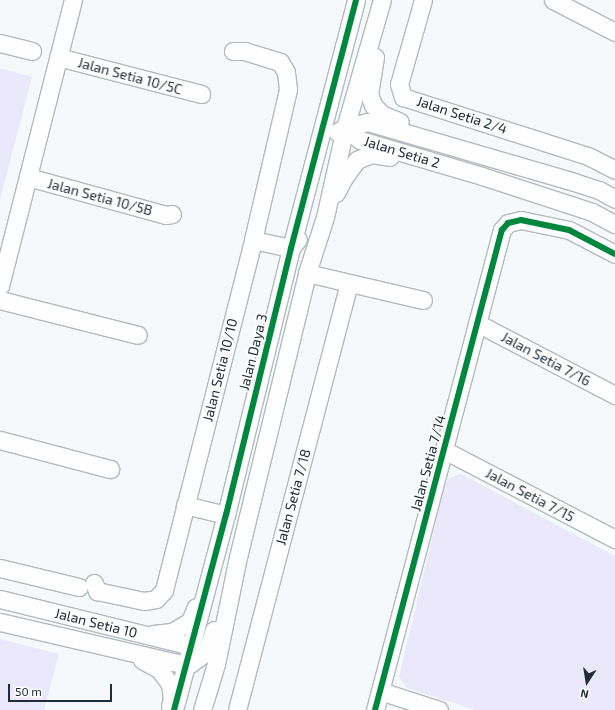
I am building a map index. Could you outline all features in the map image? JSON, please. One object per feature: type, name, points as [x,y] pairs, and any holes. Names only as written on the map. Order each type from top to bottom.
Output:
[{"type":"street","points":[[0,286],[73,0]]},
{"type":"street","name":"Jalan Daya 3","points":[[174,710],[192,657],[206,585],[226,514],[291,248],[356,0]]},
{"type":"street","points":[[345,128],[340,109],[340,97],[362,0]]},
{"type":"street","points":[[202,710],[216,664],[238,558],[307,273],[325,217],[345,128],[384,0]]},
{"type":"street","points":[[384,0],[369,94],[373,105],[383,116],[487,156]]},
{"type":"street","name":"Jalan Setia 2/4","points":[[423,0],[399,84],[404,97],[588,156],[615,170]]},
{"type":"street","points":[[553,0],[615,32]]},
{"type":"street","points":[[0,43],[32,51]]},
{"type":"street","name":"Jalan Setia 10/10","points":[[0,568],[86,585],[97,591],[144,602],[156,599],[164,590],[253,240],[288,89],[286,72],[280,62],[245,51],[233,50]]},
{"type":"street","name":"Jalan Setia 10/5C","points":[[58,58],[201,94]]},
{"type":"street","name":"Jalan Setia 2","points":[[345,128],[368,122],[599,190],[615,199]]},
{"type":"street","points":[[253,240],[291,248],[299,237],[321,152],[328,138],[345,128]]},
{"type":"street","name":"Jalan Setia 2","points":[[345,128],[360,140],[482,176],[592,212],[615,224]]},
{"type":"street","points":[[325,217],[343,179],[357,160],[371,154],[482,176]]},
{"type":"street","name":"Jalan Setia 10/5B","points":[[28,177],[166,215],[172,214]]},
{"type":"street","name":"Jalan Setia 7/14","points":[[375,710],[502,230],[508,224],[521,220],[569,230],[615,254]]},
{"type":"street","points":[[307,273],[423,300]]},
{"type":"street","name":"Jalan Setia 7/18","points":[[237,710],[349,283]]},
{"type":"street","points":[[0,300],[138,335]]},
{"type":"street","name":"Jalan Setia 7/16","points":[[477,323],[615,395]]},
{"type":"street","points":[[0,440],[110,469]]},
{"type":"street","name":"Jalan Setia 7/15","points":[[444,450],[615,539]]},
{"type":"street","points":[[185,505],[226,514]]},
{"type":"street","points":[[194,710],[200,678],[192,657],[207,651],[228,580],[238,558]]},
{"type":"street","points":[[129,631],[159,634],[172,632],[190,621],[206,585]]},
{"type":"street","name":"Jalan Setia 10","points":[[0,599],[129,631],[192,657]]},
{"type":"street","name":"Jalan Setia 10","points":[[0,622],[124,651],[192,657]]},
{"type":"street","points":[[124,651],[159,669],[170,684],[172,698],[170,710]]},
{"type":"street","points":[[380,692],[439,710]]},
{"type":"shaded area","points":[[0,68],[32,77],[0,200]]},
{"type":"shaded area","points":[[461,474],[615,556],[615,710],[475,710],[407,688],[399,677],[444,488],[449,478]]},
{"type":"shaded area","points":[[0,639],[59,654],[44,710],[0,710]]},
{"type":"cycle path","points":[[174,710],[226,515],[291,248],[356,0]]},
{"type":"cycle path","points":[[375,710],[502,230],[508,223],[521,220],[569,230],[615,254]]}]
